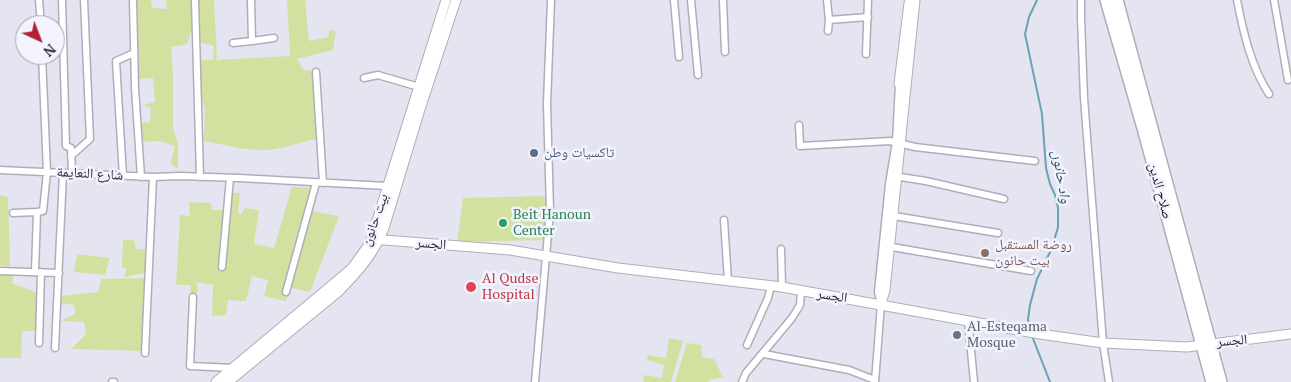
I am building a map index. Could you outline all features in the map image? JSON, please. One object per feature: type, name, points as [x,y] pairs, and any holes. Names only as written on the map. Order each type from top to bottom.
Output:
[{"type":"highway","name":"صلاح الدين","points":[[1106,0],[1206,344],[1221,382]]},
{"type":"highway","name":"صلاح الدين","points":[[1117,0],[1206,344],[1212,382]]},
{"type":"street","points":[[39,0],[40,15]]},
{"type":"street","points":[[62,0],[66,146],[71,148],[72,174]]},
{"type":"street","points":[[72,156],[90,139],[84,0]]},
{"type":"street","points":[[133,0],[141,177]]},
{"type":"street","points":[[195,0],[200,177]]},
{"type":"street","points":[[251,0],[252,41]]},
{"type":"street","name":"بيت حانون","points":[[216,382],[343,276],[376,239],[387,186],[420,87],[446,0]]},
{"type":"street","name":"بيت حانون","points":[[228,382],[338,292],[366,262],[376,239],[456,0]]},
{"type":"street","points":[[535,382],[550,211],[547,104],[551,0]]},
{"type":"street","points":[[674,0],[680,57]]},
{"type":"street","points":[[691,0],[698,75]]},
{"type":"street","points":[[723,0],[725,52]]},
{"type":"street","points":[[827,0],[828,31]]},
{"type":"street","points":[[866,54],[868,0]]},
{"type":"street","points":[[898,143],[900,84],[909,0]]},
{"type":"street","points":[[764,354],[848,370],[875,381],[881,304],[885,290],[887,244],[894,176],[915,0]]},
{"type":"street","points":[[1081,0],[1084,98],[1103,343],[1109,382]]},
{"type":"street","points":[[1237,0],[1242,27],[1260,82],[1269,94]]},
{"type":"street","points":[[1274,0],[1288,80]]},
{"type":"street","points":[[829,20],[868,18]]},
{"type":"street","points":[[233,43],[274,38]]},
{"type":"street","points":[[123,176],[116,61],[134,53]]},
{"type":"street","points":[[13,213],[42,211],[47,172],[42,65]]},
{"type":"street","points":[[286,292],[320,183],[316,72]]},
{"type":"street","points":[[364,78],[378,75],[420,87]]},
{"type":"street","points":[[799,125],[800,146],[898,143],[915,147],[1035,161]]},
{"type":"street","name":"شارع النعايمة","points":[[0,170],[153,178],[180,176],[387,186]]},
{"type":"street","points":[[55,348],[63,173]]},
{"type":"street","points":[[894,176],[1004,199]]},
{"type":"street","points":[[145,352],[153,178]]},
{"type":"street","points":[[222,267],[230,178]]},
{"type":"street","points":[[37,212],[39,343]]},
{"type":"street","points":[[890,215],[998,233]]},
{"type":"street","points":[[724,220],[728,281]]},
{"type":"street","name":"الجسر","points":[[376,239],[502,250],[618,268],[782,287],[1040,334],[1103,343],[1187,347],[1291,334]]},
{"type":"street","points":[[887,244],[901,249],[1031,271]]},
{"type":"street","points":[[781,249],[782,287]]},
{"type":"street","points":[[0,271],[59,273]]},
{"type":"street","points":[[748,346],[771,286]]},
{"type":"street","points":[[742,382],[746,373],[764,354],[792,318],[800,305],[801,291]]},
{"type":"street","points":[[193,297],[190,366],[233,368]]},
{"type":"street","points":[[968,320],[974,382]]},
{"type":"green space","points":[[137,0],[151,0],[152,8],[167,9],[166,0],[191,0],[192,29],[187,44],[171,47],[173,128],[178,144],[178,169],[171,164],[175,146],[160,141],[141,142],[139,123],[150,122],[151,108],[143,105],[155,102],[153,78],[139,79]]},
{"type":"green space","points":[[198,0],[214,0],[217,58],[214,60],[290,56],[287,0],[305,0],[309,41],[328,37],[330,30],[336,31],[333,50],[297,59],[303,69],[314,72],[317,139],[277,149],[263,150],[204,141],[205,108],[202,101],[200,60],[213,60],[214,46],[199,42]]},
{"type":"green space","points":[[292,187],[311,188],[306,210],[339,216],[310,292],[289,287],[286,301],[264,296],[268,280],[252,276],[246,301],[228,300],[226,315],[212,316],[213,285],[197,282],[197,294],[190,294],[191,285],[176,285],[180,215],[190,216],[189,202],[211,203],[212,210],[224,210],[227,192],[240,193],[238,213],[241,215],[245,208],[259,210],[254,244],[274,248]]},
{"type":"green space","points":[[0,195],[8,197],[10,266],[0,265]]},
{"type":"green space","name":"Beit Hanoun Center","points":[[544,196],[547,207],[545,240],[457,242],[463,198]]},
{"type":"green space","points":[[123,240],[134,240],[136,249],[145,249],[145,273],[124,277],[127,269],[122,267]]},
{"type":"green space","points":[[77,254],[110,258],[105,275],[74,272]]},
{"type":"green space","points":[[0,273],[14,274],[12,283],[37,293],[36,331],[22,331],[21,358],[0,358]]},
{"type":"green space","points":[[146,278],[142,351],[71,349],[86,334],[84,322],[60,321],[75,314],[74,305],[60,303],[61,296],[98,292],[101,279]]},
{"type":"green space","points":[[669,338],[683,341],[671,382],[643,382],[644,375],[662,378],[664,365],[647,360],[648,355],[666,358]]},
{"type":"green space","points":[[687,343],[701,345],[702,357],[714,359],[723,377],[709,380],[708,382],[675,382]]},
{"type":"waterway","name":"واد حانون","points":[[1030,329],[1028,319],[1037,279],[1052,248],[1058,227],[1058,208],[1046,168],[1042,114],[1025,34],[1029,17],[1037,0]]},
{"type":"waterway","name":"واد حانون","points":[[1032,336],[1050,382]]},
{"type":"place","name":"تاكسيات وطن","points":[[534,153]]},
{"type":"place","name":"Beit Hanoun Center","points":[[503,223]]},
{"type":"place","name":"روضة المستقبل بيت حانون","points":[[985,253]]},
{"type":"place","name":"Al Qudse Hospital","points":[[471,287]]},
{"type":"place","name":"Al-Esteqama Mosque","points":[[957,335]]}]
